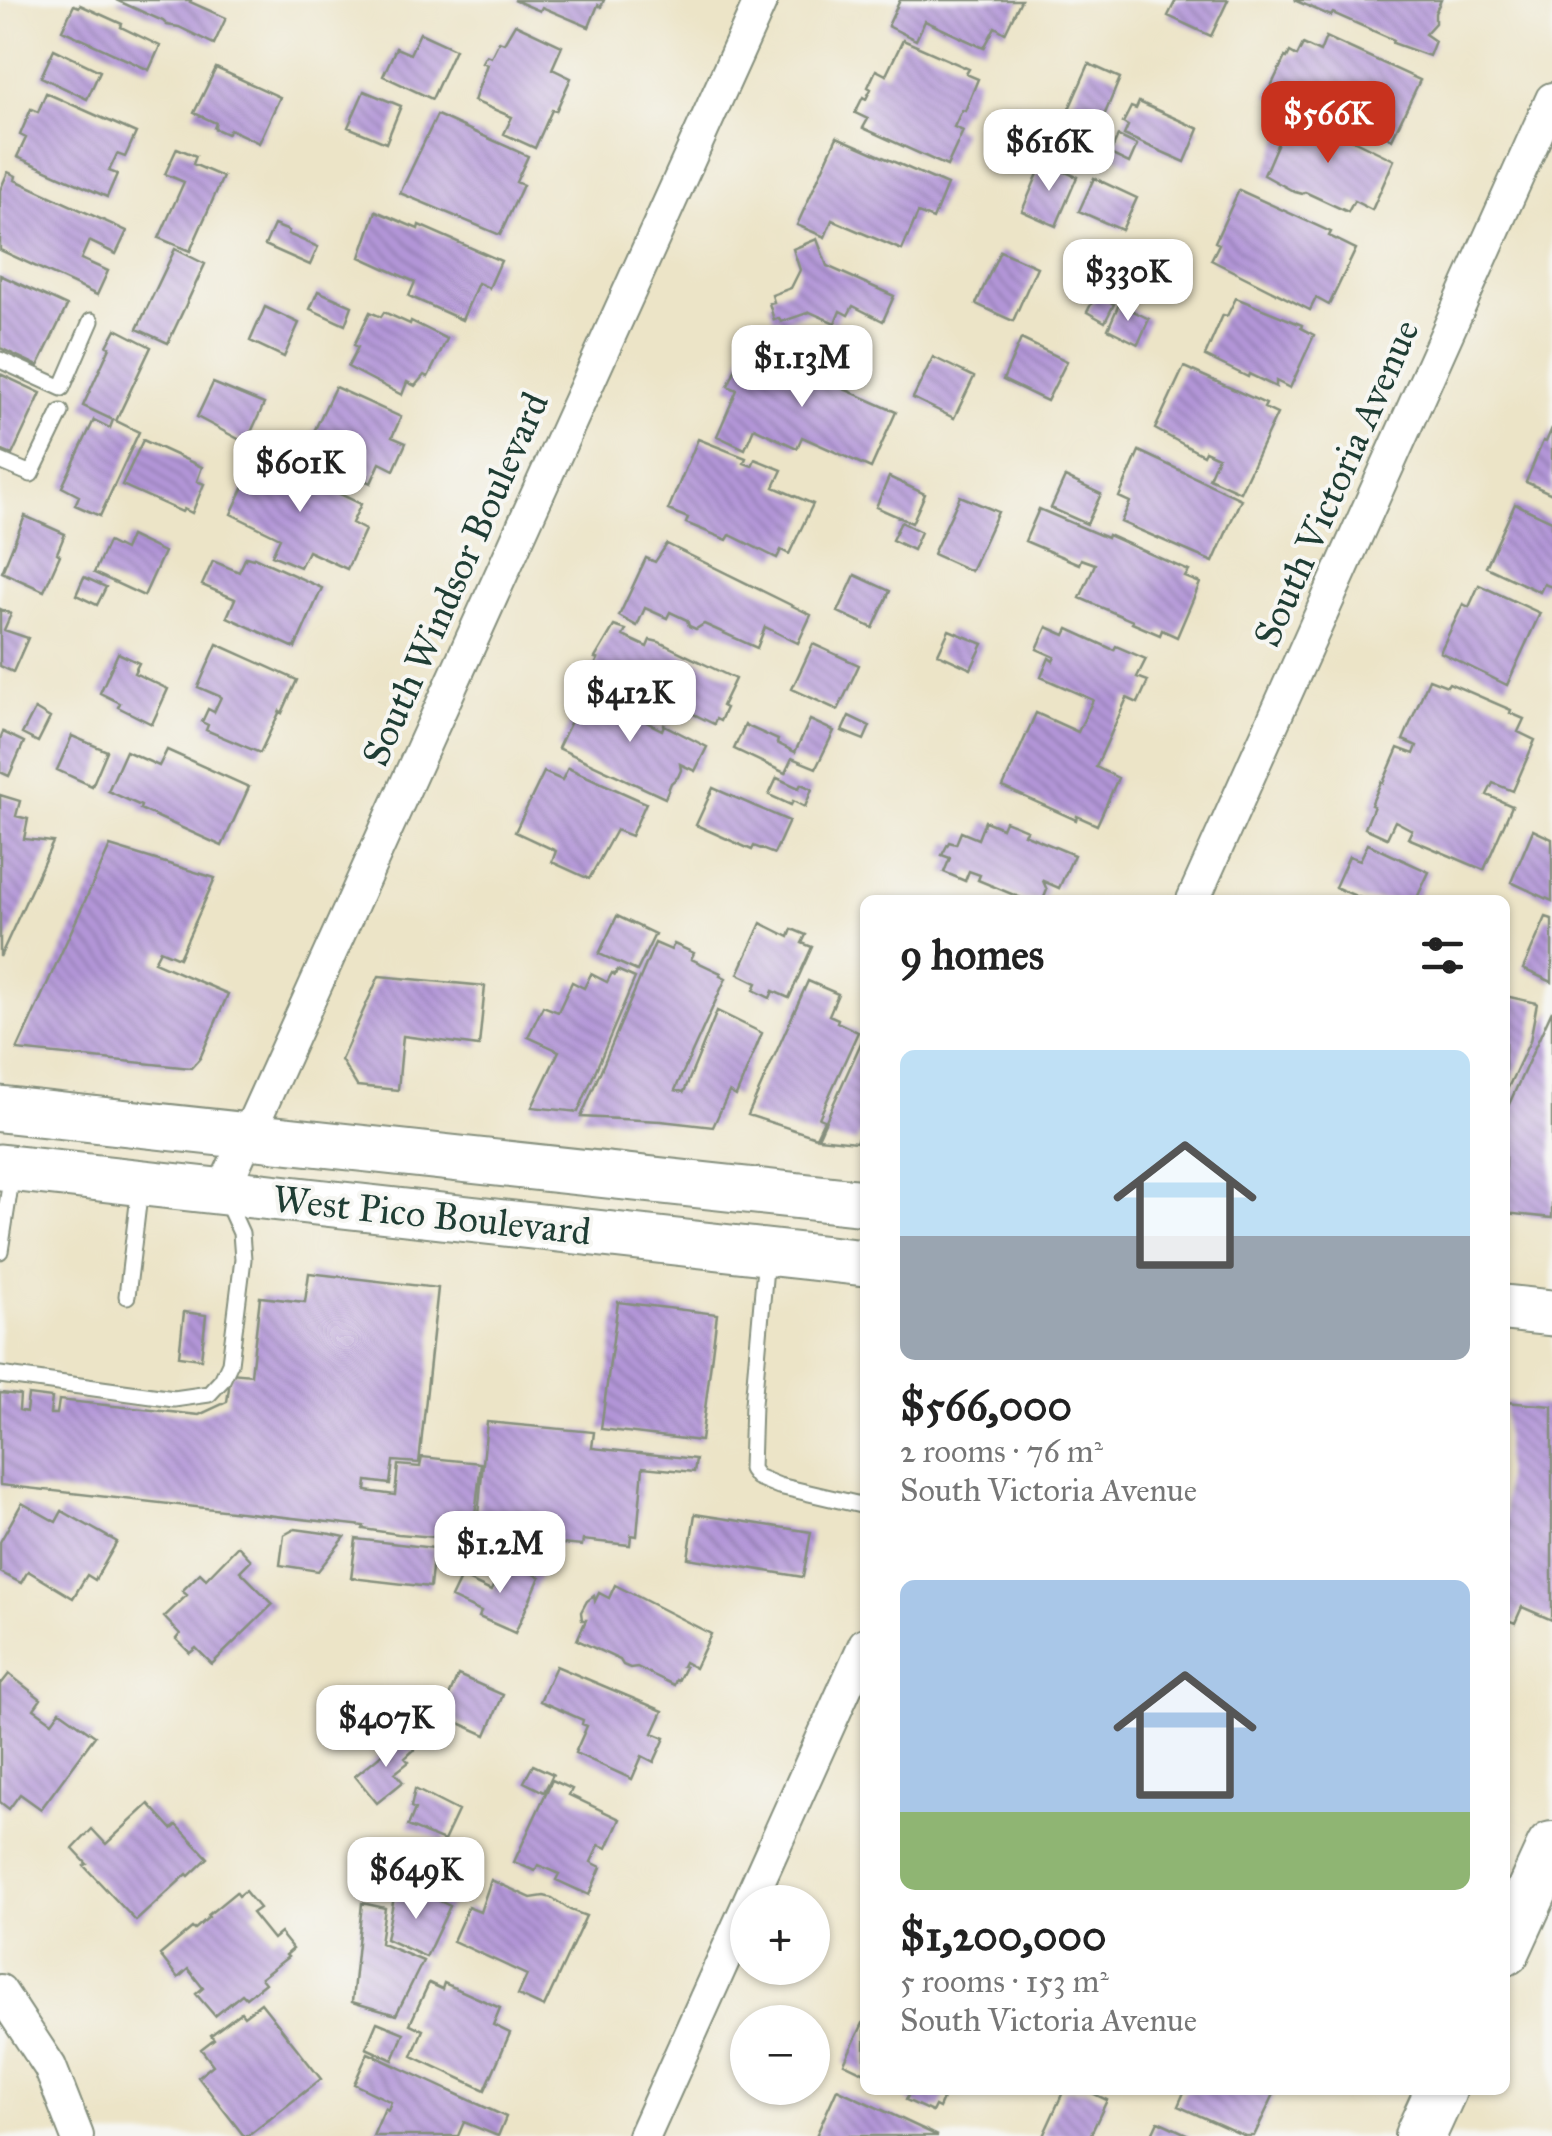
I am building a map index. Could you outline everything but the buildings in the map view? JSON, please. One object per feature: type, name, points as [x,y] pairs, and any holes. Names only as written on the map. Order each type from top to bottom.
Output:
[{"type":"main road","name":"West Pico Boulevard","points":[[0,1110],[860,1202]]},
{"type":"main road","name":"West Pico Boulevard","points":[[6,1168],[860,1261]]},
{"type":"main road","points":[[1510,1309],[1552,1313]]},
{"type":"main road","points":[[1510,1939],[1552,1848]]},
{"type":"main road","points":[[1420,2136],[1439,2095]]},
{"type":"street","name":"South Windsor Boulevard","points":[[222,1192],[761,0]]},
{"type":"street","name":"South Victoria Avenue","points":[[1195,895],[1552,99]]},
{"type":"street","points":[[757,1885],[860,1655]]},
{"type":"street","points":[[644,2136],[730,1944]]},
{"type":"street","points":[[0,1991],[50,2067],[77,2136]]},
{"type":"lane","points":[[0,360],[62,388],[91,321]]},
{"type":"lane","points":[[0,461],[31,474],[61,412]]},
{"type":"lane","points":[[0,1251],[6,1168]]},
{"type":"lane","points":[[127,1296],[141,1183]]},
{"type":"lane","points":[[0,1375],[174,1399],[210,1394],[230,1362],[243,1259],[241,1233],[222,1192]]},
{"type":"lane","points":[[766,1252],[753,1404],[752,1468],[757,1477],[779,1486],[860,1505]]}]
